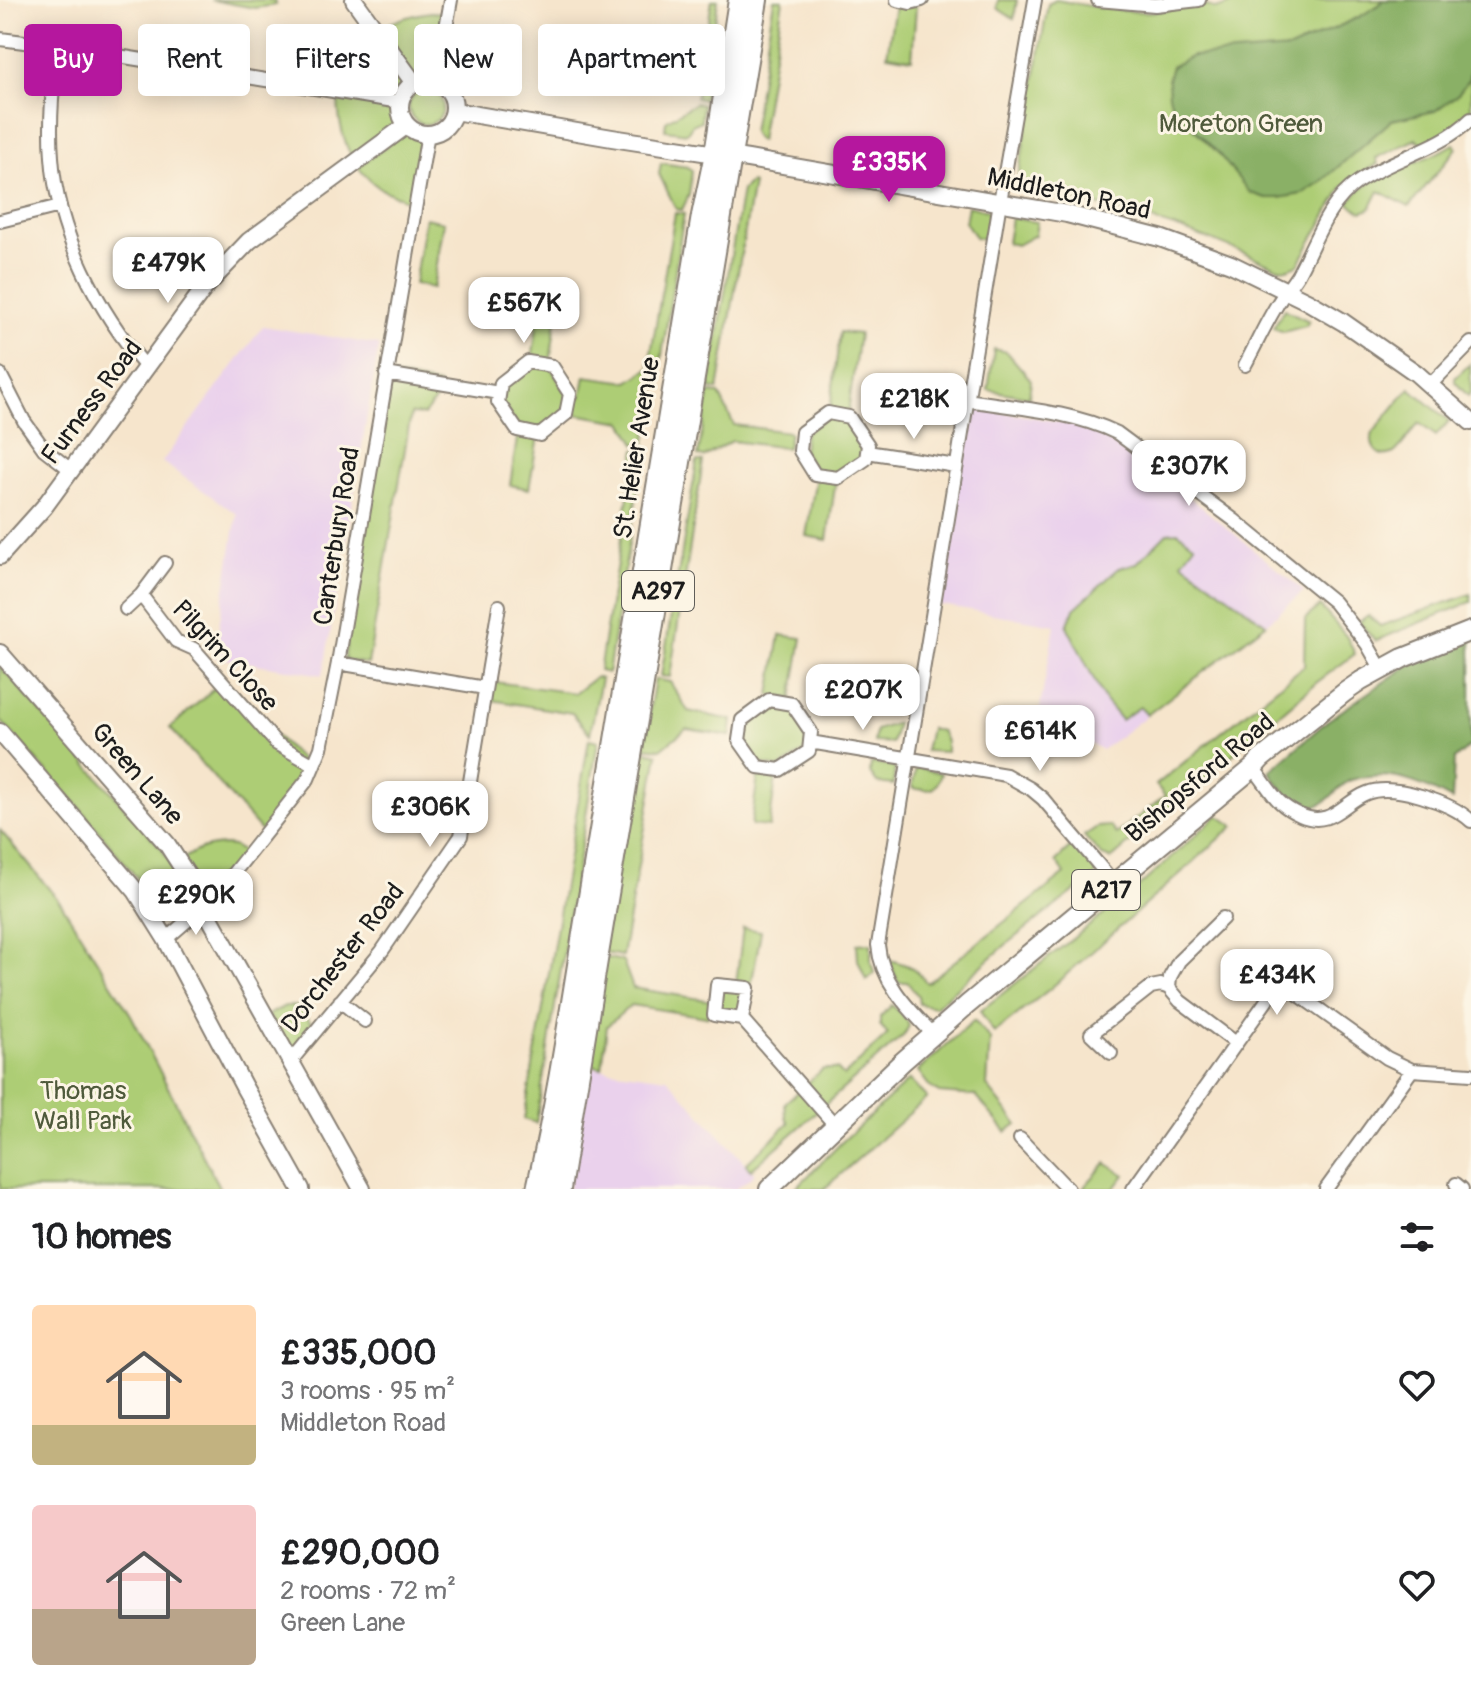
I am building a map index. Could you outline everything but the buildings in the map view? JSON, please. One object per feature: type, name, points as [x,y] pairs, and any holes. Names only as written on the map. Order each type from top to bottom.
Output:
[{"type":"highway","name":"St. Helier Avenue","points":[[559,1189],[723,156],[740,0]]},
{"type":"highway","name":"St. Helier Avenue","points":[[538,1189],[554,1120],[700,231],[723,156],[756,0]]},
{"type":"main road","name":"Bishopsford Road","points":[[769,1189],[933,1034],[1345,692],[1403,658],[1471,631]]},
{"type":"street","points":[[354,0],[414,83],[404,92],[400,102],[407,125],[413,130],[428,133],[440,129],[454,111],[452,96]]},
{"type":"street","points":[[447,24],[451,0]]},
{"type":"street","points":[[897,0],[910,3],[922,0]]},
{"type":"street","points":[[933,1034],[892,987],[883,970],[879,955],[881,921],[1035,0]]},
{"type":"street","points":[[1098,0],[1155,5],[1199,0]]},
{"type":"street","points":[[0,39],[24,42]]},
{"type":"street","points":[[122,57],[400,102]]},
{"type":"street","points":[[52,96],[52,159],[60,206],[77,256],[101,306],[147,368]]},
{"type":"street","name":"Middleton Road","points":[[454,111],[1000,202],[1093,220],[1160,238],[1208,254],[1287,289],[1362,335],[1430,385],[1471,422]]},
{"type":"street","points":[[1245,365],[1331,210],[1349,188],[1373,172],[1451,136],[1471,119]]},
{"type":"street","name":"Furness Road","points":[[0,556],[44,507],[205,287],[249,241],[407,125]]},
{"type":"street","name":"Canterbury Road","points":[[166,939],[205,909],[308,779],[321,748],[428,133]]},
{"type":"street","points":[[0,221],[60,206]]},
{"type":"street","points":[[1430,385],[1471,343]]},
{"type":"street","points":[[528,362],[552,366],[570,394],[566,414],[540,435],[517,430],[498,402],[499,393],[501,383],[528,362]]},
{"type":"street","points":[[0,374],[24,421],[44,449],[71,470]]},
{"type":"street","points":[[386,374],[499,393]]},
{"type":"street","points":[[967,400],[1072,417],[1099,424],[1117,433],[1234,520],[1334,602],[1367,644],[1382,670]]},
{"type":"street","points":[[828,413],[849,417],[868,445],[867,452],[866,459],[838,478],[815,475],[800,451],[802,432],[828,413]]},
{"type":"street","points":[[867,452],[956,466]]},
{"type":"street","name":"Pilgrim Close","points":[[165,563],[141,595],[176,641],[194,649],[277,744],[314,765]]},
{"type":"street","points":[[126,609],[141,595]]},
{"type":"street","name":"Dorchester Road","points":[[291,1061],[382,951],[461,836],[499,606]]},
{"type":"street","name":"Green Lane","points":[[0,653],[167,844],[362,1189]]},
{"type":"street","points":[[338,663],[485,688]]},
{"type":"street","points":[[769,700],[792,704],[811,732],[810,742],[809,751],[780,770],[758,767],[739,740],[742,720],[769,700]]},
{"type":"street","points":[[0,732],[136,891],[166,939],[301,1189]]},
{"type":"street","points":[[810,742],[1006,775],[1043,799],[1114,883]]},
{"type":"street","points":[[1253,768],[1275,799],[1301,816],[1315,819],[1327,817],[1366,793],[1389,790],[1451,806],[1471,821]]},
{"type":"street","points":[[1169,988],[1173,969],[1223,918]]},
{"type":"street","points":[[1111,1053],[1091,1034],[1151,987],[1161,985],[1169,988],[1180,1001],[1236,1043]]},
{"type":"street","points":[[1133,1189],[1272,993],[1286,989],[1295,992],[1387,1058],[1412,1070],[1471,1075]]},
{"type":"street","points":[[340,1001],[365,1021]]},
{"type":"street","points":[[742,1019],[835,1125]]},
{"type":"street","points":[[1326,1189],[1412,1070]]},
{"type":"street","points":[[1020,1139],[1068,1189]]},
{"type":"shaded area","points":[[263,326],[379,345],[323,675],[214,657],[237,514],[162,462]]},
{"type":"shaded area","points":[[973,407],[1078,425],[1107,434],[1123,443],[1304,591],[1266,624],[1102,750],[1039,713],[1055,625],[936,604],[969,414]]},
{"type":"shaded area","points":[[581,1066],[667,1078],[755,1174],[736,1189],[569,1189]]},
{"type":"green space","points":[[211,0],[274,0],[276,5],[255,8]]},
{"type":"green space","points":[[712,0],[718,0],[715,24],[708,24]]},
{"type":"green space","points":[[774,0],[783,0],[760,141],[752,132]]},
{"type":"green space","points":[[998,0],[1017,0],[1014,19],[997,8]]},
{"type":"green space","name":"Moreton Green","points":[[1056,0],[1148,12],[1196,6],[1216,9],[1243,0],[1471,0],[1471,112],[1453,128],[1424,144],[1416,139],[1376,158],[1378,164],[1352,178],[1342,188],[1298,265],[1278,268],[1214,241],[1152,220],[1021,189],[1017,183],[1048,4]]},
{"type":"green space","points":[[1383,0],[1471,0],[1469,79],[1458,94],[1435,111],[1392,120],[1322,181],[1302,194],[1266,198],[1250,193],[1218,153],[1173,108],[1168,80],[1172,66],[1193,56],[1290,49],[1359,17]]},
{"type":"green space","points":[[895,5],[916,7],[912,59],[887,55]]},
{"type":"green space","points":[[431,12],[446,13],[444,24],[414,24],[414,77],[398,89],[398,24],[390,24]]},
{"type":"green space","points":[[414,95],[439,96],[442,113],[432,123],[420,123],[410,113],[410,101]]},
{"type":"green space","points":[[339,96],[395,96],[397,125],[353,160],[338,108]]},
{"type":"green space","points":[[695,103],[703,104],[701,121],[692,125],[687,133],[665,130],[666,121]]},
{"type":"green space","points":[[405,132],[424,140],[413,202],[382,189],[358,167]]},
{"type":"green space","points":[[1454,144],[1457,148],[1409,207],[1379,191],[1370,209],[1362,212],[1348,203],[1358,192],[1384,175]]},
{"type":"green space","points":[[661,163],[688,167],[692,171],[689,195],[682,210],[676,209],[659,174]]},
{"type":"green space","points":[[753,184],[718,390],[709,388],[742,190]]},
{"type":"green space","points":[[968,206],[989,211],[984,239],[975,237],[965,222]]},
{"type":"green space","points":[[675,213],[684,214],[660,368],[649,365]]},
{"type":"green space","points":[[425,218],[444,222],[433,288],[414,284]]},
{"type":"green space","points":[[1011,218],[1037,222],[1035,235],[1017,245],[1007,243]]},
{"type":"green space","points":[[542,290],[560,292],[550,363],[532,360]]},
{"type":"green space","points":[[1284,309],[1309,321],[1306,326],[1284,332],[1273,328]]},
{"type":"green space","points":[[840,332],[859,334],[848,414],[830,411]]},
{"type":"green space","points":[[994,349],[1007,352],[1031,380],[1029,397],[988,390]]},
{"type":"green space","points":[[1470,364],[1471,392],[1468,396],[1455,378]]},
{"type":"green space","points":[[529,366],[551,368],[567,394],[567,413],[539,431],[519,428],[501,402],[504,384]]},
{"type":"green space","points":[[648,369],[659,372],[645,446],[637,445],[623,422],[569,413],[572,396],[581,397],[585,376],[628,382]]},
{"type":"green space","points":[[389,374],[439,385],[437,398],[424,415],[411,414],[368,664],[344,660]]},
{"type":"green space","points":[[1410,388],[1449,421],[1436,436],[1419,423],[1394,453],[1379,454],[1374,447],[1373,433]]},
{"type":"green space","points":[[709,393],[719,394],[734,425],[790,432],[787,448],[732,441],[704,457],[698,456]]},
{"type":"green space","points":[[829,415],[848,419],[865,446],[864,458],[837,476],[816,472],[803,451],[805,433]]},
{"type":"green space","points":[[518,432],[538,437],[529,489],[510,485]]},
{"type":"green space","points":[[636,449],[644,451],[608,673],[599,671]]},
{"type":"green space","points":[[697,461],[703,461],[670,677],[661,676]]},
{"type":"green space","points":[[816,477],[836,480],[827,540],[806,536]]},
{"type":"green space","points":[[1178,532],[1195,545],[1182,562],[1266,624],[1147,715],[1140,707],[1121,720],[1105,701],[1067,626],[1074,609],[1119,568],[1137,563],[1167,533]]},
{"type":"green space","points":[[1471,594],[1471,602],[1375,641],[1359,622],[1368,615],[1380,626]]},
{"type":"green space","points":[[1320,606],[1347,637],[1355,654],[1316,683],[1111,859],[1102,856],[1084,836],[1097,827],[1110,826],[1116,834],[1165,796],[1156,785],[1304,666],[1305,619]]},
{"type":"green space","points":[[780,635],[802,638],[792,699],[770,695]]},
{"type":"green space","points":[[1471,640],[1471,745],[1454,760],[1452,800],[1412,782],[1381,776],[1351,780],[1326,801],[1313,806],[1294,799],[1277,783],[1270,771],[1327,721],[1410,664]]},
{"type":"green space","points":[[0,666],[162,849],[187,890],[190,909],[183,916],[168,916],[80,808],[0,720]]},
{"type":"green space","points":[[596,677],[601,679],[590,734],[572,713],[485,699],[488,681],[575,693]]},
{"type":"green space","points":[[655,679],[670,682],[688,711],[732,720],[730,736],[686,729],[661,749],[643,747]]},
{"type":"green space","points":[[220,683],[309,767],[262,832],[170,728]]},
{"type":"green space","points":[[769,702],[792,706],[808,733],[806,750],[780,768],[760,764],[743,738],[746,723]]},
{"type":"green space","points":[[897,723],[892,743],[874,742],[876,730]]},
{"type":"green space","points":[[930,728],[941,731],[946,741],[946,752],[925,751]]},
{"type":"green space","points":[[589,739],[598,741],[536,1123],[524,1119]]},
{"type":"green space","points":[[635,748],[658,754],[622,956],[600,952]]},
{"type":"green space","points":[[871,763],[895,767],[893,785],[877,783],[870,773]]},
{"type":"green space","points":[[916,767],[941,773],[937,784],[928,790],[912,788]]},
{"type":"green space","points":[[758,776],[776,778],[769,827],[751,825]]},
{"type":"green space","points":[[1218,815],[1234,826],[1051,988],[994,1033],[980,1011],[1135,890]]},
{"type":"green space","name":"Thomas Wall Park","points":[[0,830],[61,903],[131,1015],[220,1189],[0,1189]]},
{"type":"green space","points":[[1075,843],[1099,872],[1009,942],[935,1007],[919,1004],[918,996],[907,982],[898,982],[889,960],[911,967],[927,983],[1065,874],[1056,861]]},
{"type":"green space","points":[[225,845],[245,853],[205,903],[182,860],[202,849]]},
{"type":"green space","points":[[743,928],[761,931],[752,981],[747,986],[736,984]]},
{"type":"green space","points":[[871,943],[874,973],[866,980],[858,960],[857,944]]},
{"type":"green space","points":[[599,956],[623,961],[633,988],[713,1001],[712,1013],[706,1017],[631,1005],[607,1026],[602,1068],[582,1062]]},
{"type":"green space","points":[[719,988],[744,991],[739,1016],[717,1012]]},
{"type":"green space","points":[[892,1005],[909,1026],[904,1035],[751,1170],[746,1164],[789,1123],[785,1103],[823,1069],[837,1069],[844,1076],[888,1034],[880,1025],[880,1017]]},
{"type":"green space","points":[[285,1006],[298,1006],[315,1028],[291,1055],[268,1015]]},
{"type":"green space","points":[[974,1020],[990,1039],[987,1086],[1017,1124],[1006,1132],[976,1096],[939,1093],[918,1071]]},
{"type":"green space","points":[[909,1080],[927,1098],[824,1189],[795,1189],[843,1141]]},
{"type":"green space","points":[[1106,1163],[1125,1175],[1114,1189],[1082,1189]]}]
